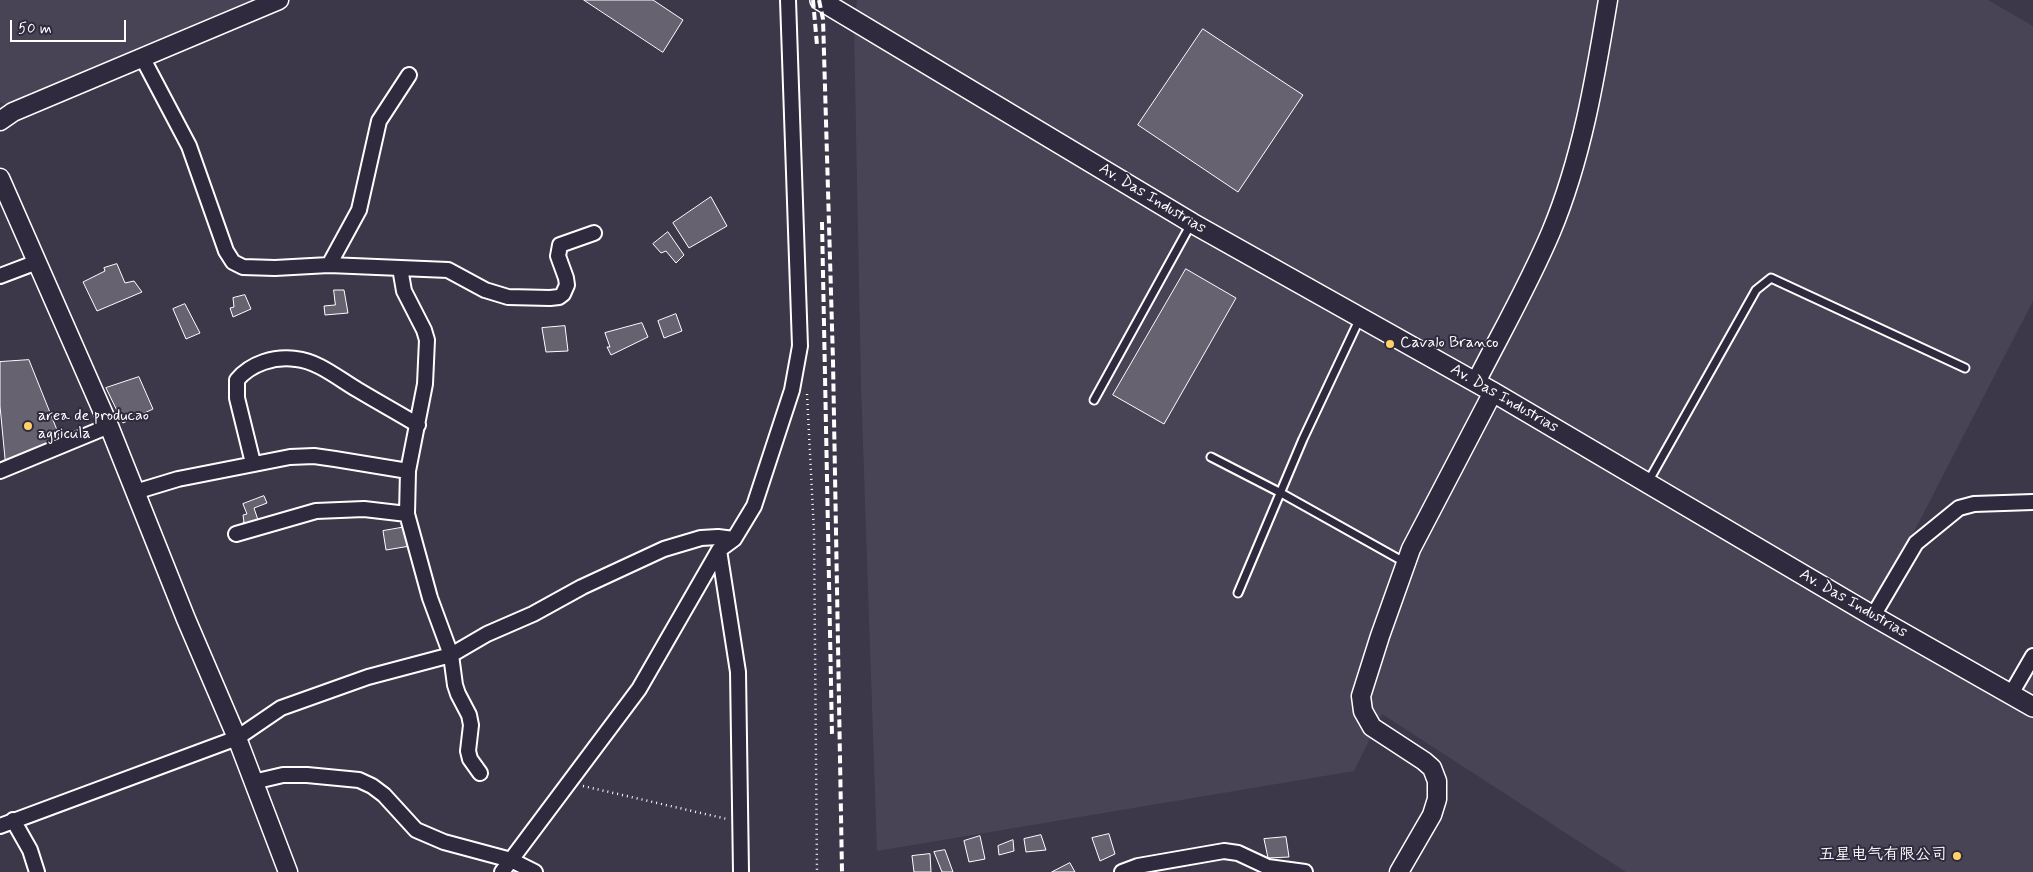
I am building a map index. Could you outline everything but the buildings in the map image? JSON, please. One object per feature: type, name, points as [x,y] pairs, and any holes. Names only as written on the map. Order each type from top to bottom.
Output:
[{"type":"main road","name":"Av. Das Industrias","points":[[820,0],[1192,223],[1476,382],[1873,616],[2033,707]]},
{"type":"street","points":[[0,121],[13,112],[278,0]]},
{"type":"street","points":[[502,872],[639,689],[719,550],[734,539],[754,506],[792,390],[800,346],[788,0]]},
{"type":"street","points":[[1476,382],[1531,275],[1565,194],[1583,136],[1608,0]]},
{"type":"street","points":[[142,57],[189,146],[221,240],[233,262],[243,267],[329,265],[448,270],[485,290],[508,297],[550,298],[559,297],[563,294],[567,285],[558,256],[560,245],[594,233]]},
{"type":"street","points":[[329,265],[359,210],[379,121],[409,75]]},
{"type":"street","points":[[0,178],[109,426],[186,619],[237,738],[288,872]]},
{"type":"street","points":[[0,276],[37,262]]},
{"type":"street","points":[[400,268],[404,291],[424,330],[426,340],[425,384],[408,471],[407,514],[430,598],[451,655],[455,685],[470,720],[468,751],[470,759],[480,773]]},
{"type":"street","points":[[253,463],[237,398],[237,380],[245,370],[278,359],[297,359],[317,366],[418,425]]},
{"type":"street","points":[[1399,872],[1432,815],[1437,799],[1437,781],[1432,768],[1424,761],[1372,728],[1363,711],[1361,696],[1411,548],[1493,392]]},
{"type":"street","points":[[0,471],[109,426]]},
{"type":"street","points":[[135,492],[178,479],[290,457],[314,456],[408,471]]},
{"type":"street","points":[[1873,616],[1916,543],[1959,508],[1974,504],[2033,502]]},
{"type":"street","points":[[236,534],[316,511],[364,509],[407,514]]},
{"type":"street","points":[[37,872],[30,850],[6,823],[237,738],[281,708],[368,677],[451,655],[487,634],[664,549],[701,538],[718,537],[734,539]]},
{"type":"street","points":[[719,550],[738,672],[741,872]]},
{"type":"street","points":[[2011,694],[2033,656]]},
{"type":"street","points":[[253,782],[283,776],[306,775],[359,780],[372,786],[384,795],[416,830],[444,842],[511,860],[535,872]]},
{"type":"street","points":[[1122,872],[1138,866],[1224,851],[1238,853],[1268,867],[1305,872]]},
{"type":"lane","points":[[1094,400],[1192,223]]},
{"type":"lane","points":[[1648,482],[1756,290],[1771,278],[1965,368]]},
{"type":"lane","points":[[1238,593],[1303,439],[1360,318]]},
{"type":"lane","points":[[1211,457],[1280,492],[1406,563]]},
{"type":"path","points":[[807,388],[814,532],[817,872]]},
{"type":"path","points":[[570,783],[740,822]]},
{"type":"shaded area","points":[[0,0],[262,0],[10,106],[0,102]]},
{"type":"shaded area","points":[[857,0],[1988,0],[2033,26],[2033,301],[1870,617],[2011,700],[2033,665],[2033,872],[1626,872],[1382,714],[1354,771],[877,851],[861,385],[854,28]]},
{"type":"railway","points":[[813,0],[817,45]]},
{"type":"railway","points":[[819,0],[823,19],[833,361],[842,872]]},
{"type":"railway","points":[[822,222],[832,735]]},
{"type":"place","name":"Cavalo Branco","points":[[1390,344]]},
{"type":"place","name":"area de producao agricula","points":[[28,426]]},
{"type":"place","name":"五星电气有限公司","points":[[1957,856]]}]
